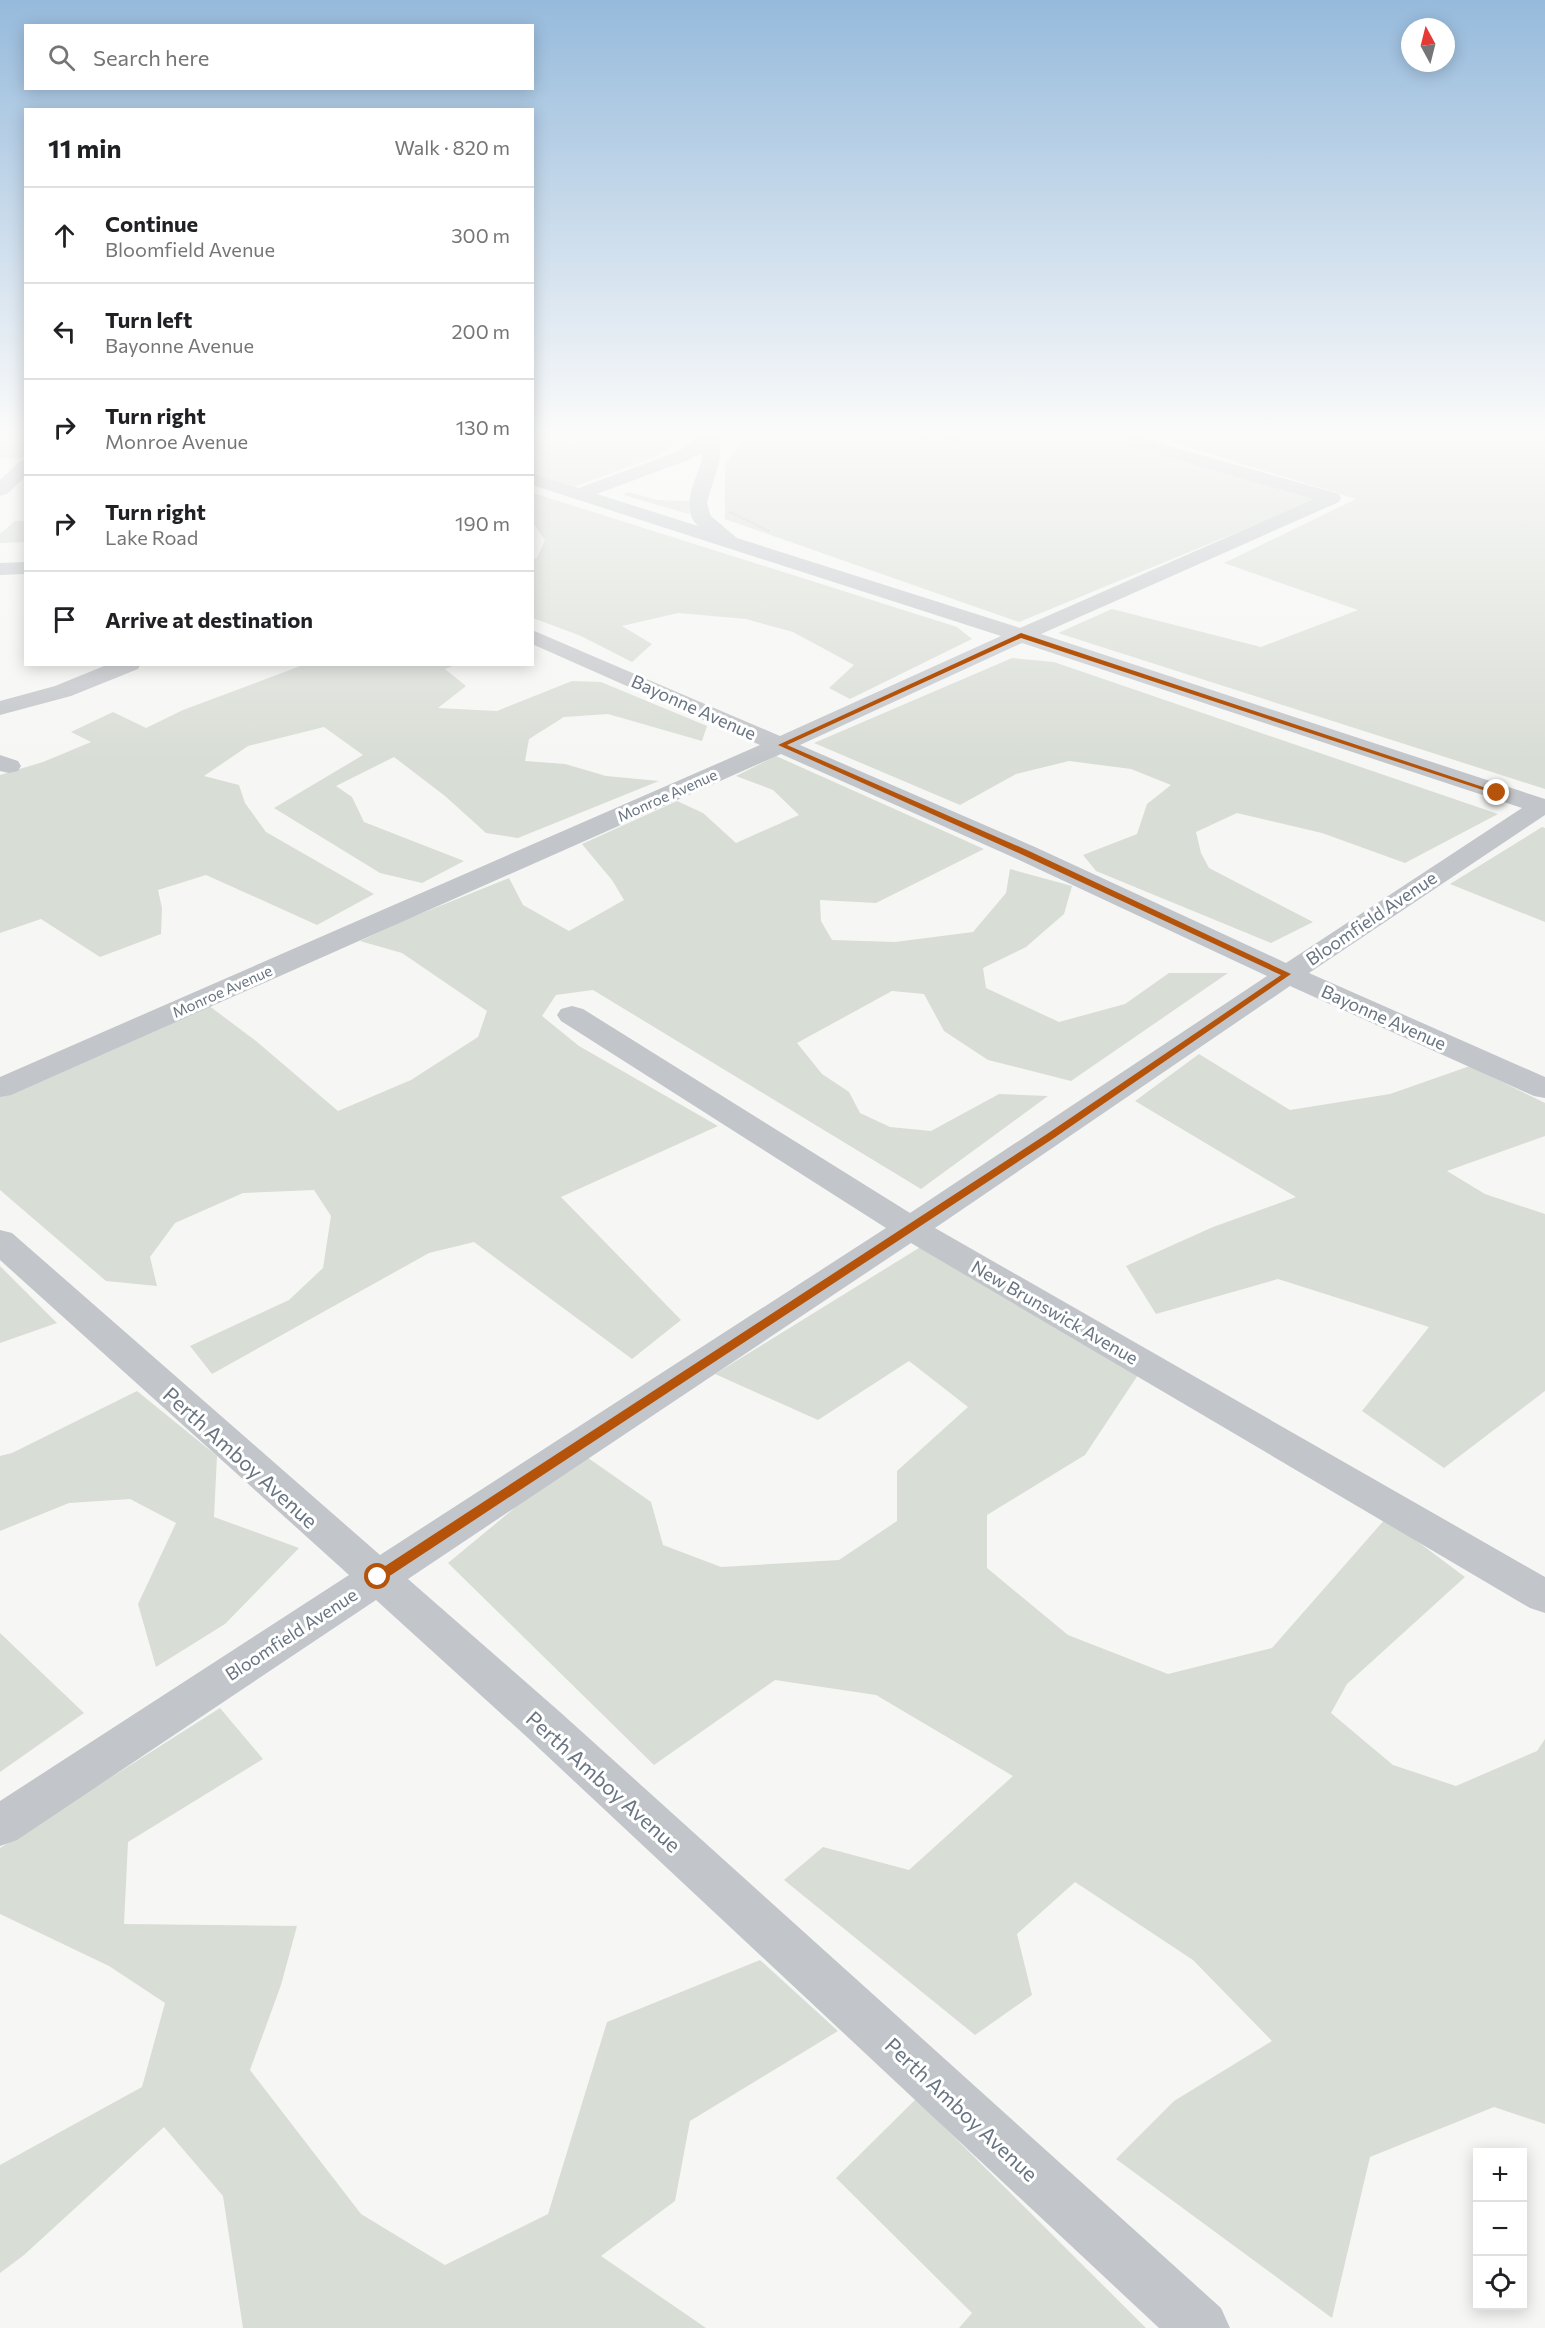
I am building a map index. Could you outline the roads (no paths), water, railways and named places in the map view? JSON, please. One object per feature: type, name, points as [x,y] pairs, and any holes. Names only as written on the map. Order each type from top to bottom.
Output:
[{"type":"street","points":[[728,544],[1021,635],[1544,807]]},
{"type":"street","name":"Monroe Avenue","points":[[0,1088],[781,745],[1021,635],[1228,544]]},
{"type":"street","points":[[0,569],[24,568]]},
{"type":"street","name":"Bayonne Avenue","points":[[534,637],[1026,853],[1287,974],[1545,1089]]},
{"type":"street","points":[[0,708],[63,691],[125,666]]},
{"type":"street","name":"Bloomfield Avenue","points":[[0,1826],[1050,1136],[1287,974],[1544,807]]},
{"type":"street","name":"New Brunswick Avenue","points":[[572,1015],[910,1228],[1545,1597]]},
{"type":"street","name":"Perth Amboy Avenue","points":[[0,1241],[543,1725],[1200,2328]]}]
